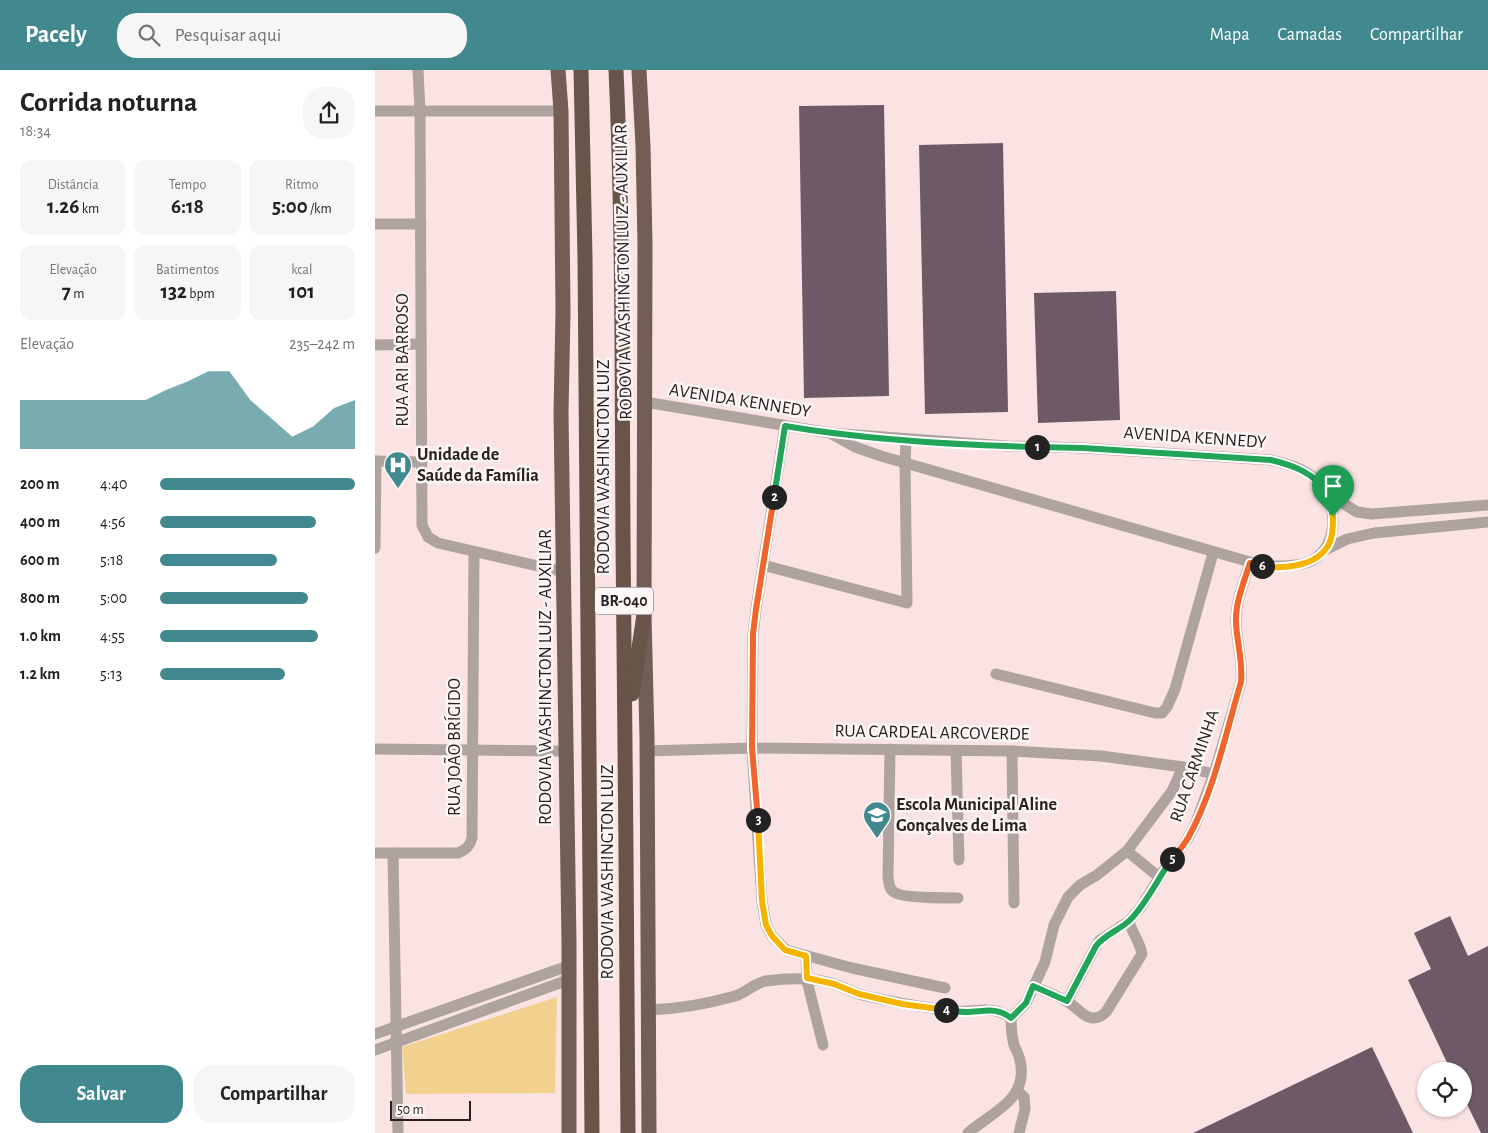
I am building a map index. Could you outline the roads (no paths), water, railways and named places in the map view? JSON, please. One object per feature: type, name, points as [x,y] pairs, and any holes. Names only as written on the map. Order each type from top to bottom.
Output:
[{"type":"highway","name":"RODOVIA WASHINGTON LUIZ - AUXILIAR","points":[[558,70],[561,111],[563,312],[561,413],[569,1133]]},
{"type":"highway","name":"RODOVIA WASHINGTON LUIZ","points":[[581,70],[585,266],[592,1133]]},
{"type":"highway","name":"RODOVIA WASHINGTON LUIZ","points":[[616,70],[619,152],[626,738],[628,1133]]},
{"type":"highway","name":"RODOVIA WASHINGTON LUIZ - AUXILIAR","points":[[639,70],[643,146],[644,615],[647,751],[649,1133]]},
{"type":"highway","points":[[626,738],[644,615]]},
{"type":"street","name":"RUA ARI BARROSO","points":[[418,70],[421,110],[421,518],[424,531],[428,537],[438,543],[564,572]]},
{"type":"street","points":[[375,111],[561,111]]},
{"type":"street","points":[[375,224],[421,224]]},
{"type":"street","points":[[375,344],[421,344]]},
{"type":"street","name":"AVENIDA KENNEDY","points":[[645,402],[830,433],[907,440],[1083,448],[1271,460],[1295,466],[1316,480],[1328,494],[1357,512],[1372,514],[1488,506]]},
{"type":"street","points":[[785,426],[753,634],[752,748],[762,901],[766,925],[772,936],[785,950],[945,988]]},
{"type":"street","name":"AVENIDA KENNEDY","points":[[830,433],[855,447],[905,464],[1264,566],[1293,566],[1308,563],[1325,550],[1347,540],[1374,533],[1488,522]]},
{"type":"street","points":[[763,564],[907,603],[905,464],[907,440]]},
{"type":"street","points":[[375,548],[375,461],[421,462]]},
{"type":"street","points":[[1325,550],[1333,533],[1333,516],[1328,494]]},
{"type":"street","name":"RUA JOÃO BRÍGIDO","points":[[375,854],[458,852],[465,850],[470,845],[472,838],[474,552]]},
{"type":"street","points":[[996,674],[1155,713],[1162,713],[1167,708],[1175,690],[1213,553]]},
{"type":"street","name":"RUA CARMINHA","points":[[1067,1001],[1100,940],[1129,921],[1141,907],[1159,877],[1187,840],[1195,825],[1214,774],[1241,682],[1242,667],[1235,622],[1237,604],[1250,563]]},
{"type":"street","name":"RUA CARDEAL ARCOVERDE","points":[[647,751],[752,748],[1012,752],[1101,756],[1183,767],[1214,774]]},
{"type":"street","points":[[375,749],[566,751]]},
{"type":"street","points":[[890,749],[889,886],[892,891],[902,895],[958,898]]},
{"type":"street","points":[[955,752],[959,860]]},
{"type":"street","points":[[1012,752],[1014,902]]},
{"type":"street","points":[[1011,1018],[1026,1003],[1045,962],[1054,924],[1068,897],[1080,885],[1097,875],[1127,851],[1172,791],[1183,767]]},
{"type":"street","points":[[1127,851],[1159,877]]},
{"type":"street","points":[[393,854],[399,1133]]},
{"type":"street","points":[[1033,986],[1067,1001],[1079,1012],[1097,1019],[1106,1012],[1142,954],[1129,921]]},
{"type":"street","points":[[806,956],[807,978],[823,1045]]},
{"type":"street","points":[[375,1034],[568,973]]},
{"type":"street","points":[[375,1050],[568,973]]},
{"type":"street","points":[[649,1010],[690,1006],[737,995],[763,982],[807,978],[834,984],[859,994],[902,1004],[968,1012],[990,1010],[1000,1012],[1011,1018]]},
{"type":"street","points":[[969,1133],[1003,1108],[1017,1091],[1022,1073],[1020,1058],[1015,1046],[1011,1018]]},
{"type":"street","points":[[1017,1091],[1024,1097],[1025,1109],[1019,1133]]},
{"type":"place","name":"Unidade de Saúde da Família","points":[[398,489]]},
{"type":"place","name":"Escola Municipal Aline Gonçalves de Lima","points":[[877,839]]}]
